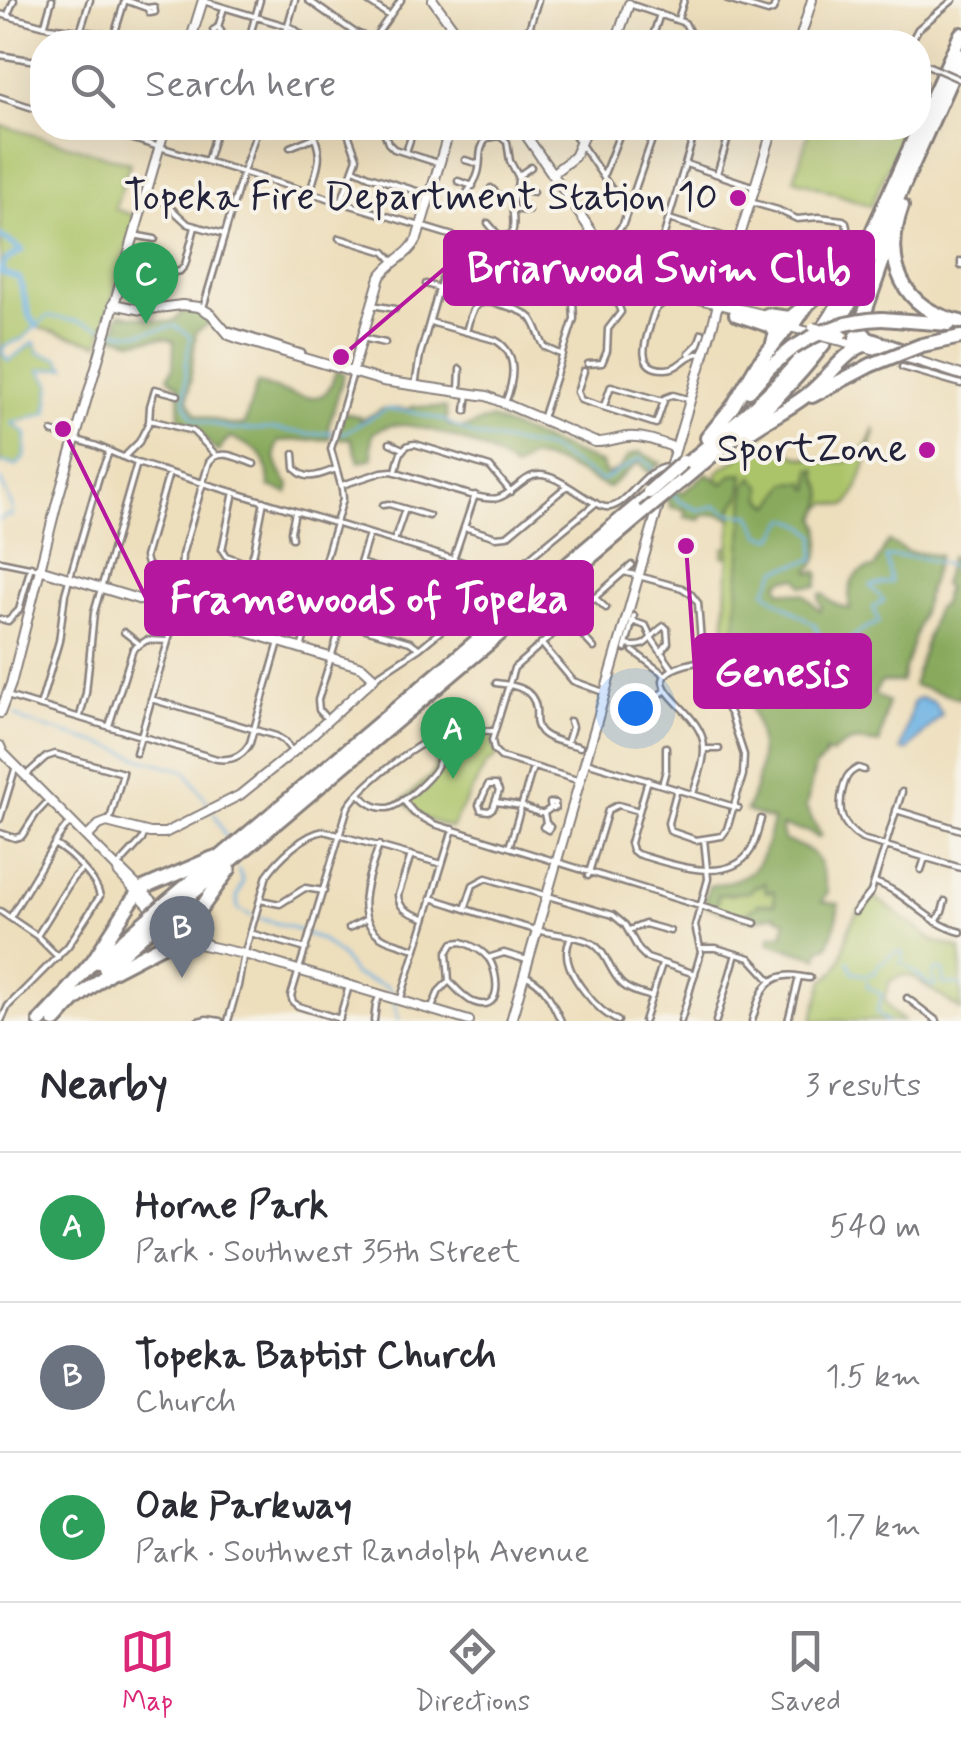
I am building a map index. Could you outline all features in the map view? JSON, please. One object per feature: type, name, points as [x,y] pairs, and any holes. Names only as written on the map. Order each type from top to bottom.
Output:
[{"type":"highway","points":[[931,101],[961,34]]},
{"type":"highway","points":[[931,124],[959,68]]},
{"type":"highway","points":[[680,465],[767,396],[810,350],[840,302],[914,140]]},
{"type":"highway","points":[[40,1021],[171,905],[786,390],[835,330],[855,294],[923,140]]},
{"type":"highway","points":[[900,350],[864,336],[861,328],[924,140]]},
{"type":"highway","points":[[898,217],[894,250],[902,282],[922,307],[961,324]]},
{"type":"highway","points":[[772,345],[801,328],[807,305],[856,254],[879,218]]},
{"type":"highway","points":[[767,316],[793,317],[832,282]]},
{"type":"highway","points":[[680,465],[718,425],[776,337],[773,327],[736,314]]},
{"type":"highway","points":[[708,459],[806,396],[852,350],[850,341],[864,318]]},
{"type":"highway","points":[[55,1021],[139,891],[251,838],[625,516],[721,426],[770,366],[792,348],[836,326],[882,319],[961,324]]},
{"type":"highway","points":[[754,429],[899,352],[961,337]]},
{"type":"highway","points":[[70,996],[184,933],[251,838]]},
{"type":"main road","points":[[194,30],[203,0]]},
{"type":"main road","points":[[434,0],[445,6],[458,30]]},
{"type":"main road","points":[[802,30],[811,0]]},
{"type":"main road","points":[[620,30],[630,4]]},
{"type":"main road","points":[[0,713],[27,620],[35,568],[161,140]]},
{"type":"main road","points":[[352,373],[380,275],[414,246],[447,140]]},
{"type":"main road","points":[[529,140],[625,273],[669,292],[801,328]]},
{"type":"main road","points":[[552,174],[571,161],[582,140]]},
{"type":"main road","points":[[511,1021],[640,576],[680,465],[676,448],[769,140]]},
{"type":"main road","points":[[113,304],[142,310],[182,305],[203,308],[229,335],[352,373],[487,396],[595,442],[634,436],[676,448]]},
{"type":"main road","points":[[719,305],[736,314],[961,373]]},
{"type":"main road","points":[[850,341],[900,350],[961,373]]},
{"type":"main road","points":[[35,568],[362,667],[374,678],[240,795],[165,833],[110,822],[102,823],[87,837]]},
{"type":"main road","points":[[1,750],[165,922],[198,944],[469,1021]]},
{"type":"street","points":[[8,16],[14,0]]},
{"type":"street","points":[[44,26],[52,0]]},
{"type":"street","points":[[80,30],[90,0]]},
{"type":"street","points":[[116,30],[125,0],[147,8]]},
{"type":"street","points":[[203,0],[296,30]]},
{"type":"street","points":[[251,30],[260,0]]},
{"type":"street","points":[[287,30],[296,0]]},
{"type":"street","points":[[308,0],[351,30]]},
{"type":"street","points":[[366,0],[390,16]]},
{"type":"street","points":[[381,30],[402,0]]},
{"type":"street","points":[[529,30],[538,0]]},
{"type":"street","points":[[678,20],[684,0]]},
{"type":"street","points":[[728,0],[771,12],[776,0]]},
{"type":"street","points":[[918,30],[953,0]]},
{"type":"street","points":[[630,4],[685,22],[688,30]]},
{"type":"street","points":[[218,27],[224,8]]},
{"type":"street","points":[[0,14],[73,30]]},
{"type":"street","points":[[654,30],[660,14]]},
{"type":"street","points":[[0,56],[30,60]]},
{"type":"street","points":[[931,66],[959,68]]},
{"type":"street","points":[[0,97],[30,106]]},
{"type":"street","points":[[139,140],[455,238],[458,262]]},
{"type":"street","points":[[207,161],[214,140]]},
{"type":"street","points":[[203,308],[254,140]]},
{"type":"street","points":[[290,147],[308,140]]},
{"type":"street","points":[[310,192],[320,158],[316,140]]},
{"type":"street","points":[[341,202],[354,169],[356,153],[351,140]]},
{"type":"street","points":[[388,140],[391,146],[406,153],[440,164]]},
{"type":"street","points":[[406,153],[410,140]]},
{"type":"street","points":[[459,204],[472,186],[485,140]]},
{"type":"street","points":[[505,140],[518,176],[509,251]]},
{"type":"street","points":[[578,140],[617,197],[630,206]]},
{"type":"street","points":[[602,176],[618,140]]},
{"type":"street","points":[[602,246],[617,233],[630,206],[652,140]]},
{"type":"street","points":[[638,281],[658,254],[693,140]]},
{"type":"street","points":[[718,174],[728,140]]},
{"type":"street","points":[[510,152],[519,150]]},
{"type":"street","points":[[465,160],[480,164]]},
{"type":"street","points":[[686,164],[755,186]]},
{"type":"street","points":[[518,176],[531,167]]},
{"type":"street","points":[[354,169],[430,195]]},
{"type":"street","points":[[458,181],[472,186]]},
{"type":"street","points":[[491,188],[501,197],[514,200]]},
{"type":"street","points":[[518,188],[533,192]]},
{"type":"street","points":[[145,195],[164,201],[195,227],[225,234]]},
{"type":"street","points":[[669,219],[756,246],[779,248],[831,267],[836,266],[850,245],[846,222],[819,217],[798,219],[750,202]]},
{"type":"street","points":[[513,209],[528,211]]},
{"type":"street","points":[[488,224],[498,236],[521,234]]},
{"type":"street","points":[[123,272],[146,277],[181,270],[195,227]]},
{"type":"street","points":[[134,235],[155,240]]},
{"type":"street","points":[[339,238],[385,252],[394,262]]},
{"type":"street","points":[[415,386],[420,355],[446,272],[458,262],[476,262],[557,286],[569,295],[574,306],[564,356],[542,420]]},
{"type":"street","points":[[588,364],[602,364],[605,358],[608,329],[622,312],[615,303],[616,285],[625,273]]},
{"type":"street","points":[[426,284],[439,288]]},
{"type":"street","points":[[669,292],[668,300],[654,312],[643,347],[649,364],[663,369],[676,367],[698,344],[702,332]]},
{"type":"street","points":[[466,332],[474,307],[489,302],[525,313],[535,323],[542,344],[564,356]]},
{"type":"street","points":[[372,304],[394,308]]},
{"type":"street","points":[[430,322],[498,342],[509,352],[511,385],[505,403]]},
{"type":"street","points":[[226,327],[243,338]]},
{"type":"street","points":[[362,338],[385,343]]},
{"type":"street","points":[[686,357],[705,353]]},
{"type":"street","points":[[902,367],[961,384]]},
{"type":"street","points":[[460,369],[466,412]]},
{"type":"street","points":[[584,371],[577,392],[583,402],[656,424],[662,401],[672,395],[691,400]]},
{"type":"street","points":[[301,649],[312,582],[325,562],[342,499],[342,485],[332,456],[333,440],[352,373]]},
{"type":"street","points":[[604,408],[611,386],[662,401]]},
{"type":"street","points":[[124,458],[139,442],[150,420],[156,389],[178,395]]},
{"type":"street","points":[[150,420],[194,430],[216,454],[254,464]]},
{"type":"street","points":[[52,432],[137,463],[491,570],[502,579]]},
{"type":"street","points":[[390,443],[402,449]]},
{"type":"street","points":[[396,471],[402,449],[414,444],[486,465],[511,492]]},
{"type":"street","points":[[40,706],[58,648],[62,606],[109,452]]},
{"type":"street","points":[[136,753],[177,610],[182,555],[209,462],[216,454]]},
{"type":"street","points":[[294,454],[295,468],[304,476],[314,477],[336,469]]},
{"type":"street","points":[[332,456],[342,454]]},
{"type":"street","points":[[79,718],[87,687],[92,622],[137,463]]},
{"type":"street","points":[[342,485],[396,471],[493,499],[511,492],[536,472],[603,506],[613,506],[654,472],[680,465]]},
{"type":"street","points":[[169,473],[145,560],[149,567],[276,609],[308,612]]},
{"type":"street","points":[[464,527],[507,536],[567,486]]},
{"type":"street","points":[[234,492],[221,547],[226,555],[249,564]]},
{"type":"street","points":[[453,559],[475,495]]},
{"type":"street","points":[[237,594],[258,539],[264,502]]},
{"type":"street","points":[[374,678],[418,649],[596,502]]},
{"type":"street","points":[[383,505],[430,516]]},
{"type":"street","points":[[394,541],[404,508]]},
{"type":"street","points":[[292,538],[295,512]]},
{"type":"street","points":[[329,720],[317,703],[368,534]]},
{"type":"street","points":[[0,561],[35,568],[16,615],[8,621],[0,619]]},
{"type":"street","points":[[360,563],[466,594],[475,602]]},
{"type":"street","points":[[581,781],[501,757],[493,748],[495,732],[516,664],[632,564]]},
{"type":"street","points":[[624,572],[682,588],[694,597],[699,609],[701,662],[706,677],[729,710],[744,752],[736,807],[725,832],[718,837],[693,839],[669,830],[677,789]]},
{"type":"street","points":[[282,574],[312,582]]},
{"type":"street","points":[[350,592],[438,618],[447,626]]},
{"type":"street","points":[[594,597],[606,608]]},
{"type":"street","points":[[16,615],[27,620]]},
{"type":"street","points":[[661,652],[668,645],[668,629],[661,627],[652,639],[638,647],[625,647],[633,618],[646,626],[652,639],[672,668]]},
{"type":"street","points":[[567,619],[594,648]]},
{"type":"street","points":[[342,622],[410,642],[418,649]]},
{"type":"street","points":[[124,632],[138,643]]},
{"type":"street","points":[[109,726],[128,657],[138,643],[151,639],[168,641]]},
{"type":"street","points":[[7,696],[217,759],[231,759],[243,753],[250,743],[279,642]]},
{"type":"street","points":[[541,643],[573,680],[606,693]]},
{"type":"street","points":[[633,651],[665,675]]},
{"type":"street","points":[[693,794],[704,749],[702,734],[689,714],[665,691],[665,675],[672,668],[701,662]]},
{"type":"street","points":[[496,683],[523,689],[532,697],[536,723],[542,733],[580,746]]},
{"type":"street","points":[[638,724],[651,701],[665,691]]},
{"type":"street","points":[[151,699],[278,737],[293,752]]},
{"type":"street","points":[[464,710],[464,730]]},
{"type":"street","points":[[567,743],[570,721]]},
{"type":"street","points":[[350,986],[339,1020],[297,1006],[292,1000],[348,807],[411,750],[434,738],[464,730],[495,732]]},
{"type":"street","points":[[360,794],[371,804],[393,807],[436,769],[440,754],[434,738]]},
{"type":"street","points":[[662,784],[666,747]]},
{"type":"street","points":[[704,749],[719,748]]},
{"type":"street","points":[[26,776],[46,757],[56,754],[123,774],[110,822]]},
{"type":"street","points":[[586,762],[736,807]]},
{"type":"street","points":[[0,818],[16,766]]},
{"type":"street","points":[[510,846],[533,767]]},
{"type":"street","points":[[864,770],[854,769],[846,777],[840,803],[846,826],[858,836],[961,868]]},
{"type":"street","points":[[648,780],[630,846],[639,855],[689,870],[729,866],[746,857],[753,847],[761,820]]},
{"type":"street","points":[[488,785],[499,788],[496,802],[489,812],[479,807],[488,785]]},
{"type":"street","points":[[855,912],[868,898],[902,792]]},
{"type":"street","points":[[0,833],[22,836],[50,799]]},
{"type":"street","points":[[402,800],[420,817],[453,829],[755,922]]},
{"type":"street","points":[[496,802],[544,813]]},
{"type":"street","points":[[589,874],[608,810],[618,805],[639,811]]},
{"type":"street","points":[[544,813],[550,808]]},
{"type":"street","points":[[896,810],[961,830]]},
{"type":"street","points":[[544,813],[546,823]]},
{"type":"street","points":[[10,916],[72,822]]},
{"type":"street","points":[[374,1021],[375,1011],[391,999],[415,949],[453,829]]},
{"type":"street","points":[[228,1021],[267,876],[274,865],[312,834],[324,830],[442,864]]},
{"type":"street","points":[[116,868],[145,832]]},
{"type":"street","points":[[681,1021],[701,948],[695,929],[707,883],[704,839]]},
{"type":"street","points":[[1,1021],[30,980],[68,946],[100,896],[99,888],[69,854],[54,844]]},
{"type":"street","points":[[379,845],[364,894],[367,919],[386,939],[415,949]]},
{"type":"street","points":[[411,854],[398,895],[406,912],[425,918]]},
{"type":"street","points":[[921,870],[925,858]]},
{"type":"street","points":[[37,936],[82,869]]},
{"type":"street","points":[[465,908],[473,885],[484,878],[608,912],[629,930],[642,954],[652,961],[695,974]]},
{"type":"street","points":[[874,882],[890,887],[936,922],[961,932]]},
{"type":"street","points":[[260,900],[280,904],[305,888],[324,891]]},
{"type":"street","points":[[431,898],[538,931],[591,942],[625,987],[652,997]]},
{"type":"street","points":[[936,922],[945,901]]},
{"type":"street","points":[[0,912],[37,936],[58,957]]},
{"type":"street","points":[[349,928],[367,919]]},
{"type":"street","points":[[629,930],[646,924],[670,932]]},
{"type":"street","points":[[250,933],[306,949]]},
{"type":"street","points":[[571,936],[568,962],[584,992],[608,1019],[618,1021]]},
{"type":"street","points":[[468,943],[488,958],[498,990],[488,1003],[478,1004],[449,980],[446,953],[453,944],[468,943]]},
{"type":"street","points":[[701,948],[716,948],[752,959],[771,982]]},
{"type":"street","points":[[488,958],[504,953],[528,961]]},
{"type":"street","points":[[716,1021],[736,954]]},
{"type":"street","points":[[644,1021],[662,964]]},
{"type":"street","points":[[524,976],[544,988],[561,1021]]},
{"type":"street","points":[[752,1021],[762,992],[771,982],[784,976],[810,978]]},
{"type":"street","points":[[788,1021],[799,976]]},
{"type":"street","points":[[431,1011],[439,991],[449,980]]},
{"type":"street","points":[[907,998],[938,1021]]},
{"type":"street","points":[[198,1021],[220,1021]]},
{"type":"green space","points":[[0,125],[30,134],[30,140],[51,140],[130,163],[115,209],[136,216],[99,344],[35,327],[22,339],[4,346],[2,352],[8,361],[34,342],[40,353],[58,358],[66,367],[40,370],[51,384],[47,413],[13,423],[26,434],[25,457],[16,466],[3,462],[0,465]]},
{"type":"green space","points":[[806,140],[900,140],[871,206],[794,179]]},
{"type":"green space","points":[[185,307],[198,309],[214,320],[196,332],[188,400],[196,414],[244,425],[257,383],[291,394],[318,397],[328,389],[336,371],[344,374],[329,425],[330,439],[279,441],[276,447],[279,470],[290,486],[288,493],[269,487],[267,467],[255,450],[230,437],[216,451],[196,429],[180,422],[179,386],[168,377],[173,367],[174,341],[132,341],[110,335],[112,327],[120,325],[116,320],[121,313],[169,322]]},
{"type":"green space","points":[[446,408],[447,424],[461,428],[491,419],[602,464],[606,475],[619,470],[628,456],[640,452],[661,463],[649,473],[639,462],[608,488],[558,463],[530,457],[514,469],[475,446],[424,428],[395,425],[378,430],[373,433],[371,444],[373,458],[359,462],[351,438],[336,439],[343,412],[360,417],[360,421],[382,409]]},
{"type":"green space","points":[[874,428],[860,482],[846,506],[828,503],[822,508],[823,491],[816,469],[810,481],[812,489],[781,491],[772,506],[746,486],[736,621],[724,668],[720,661],[729,550],[727,557],[723,556],[724,548],[729,548],[732,509],[741,495],[744,475],[723,484],[717,472],[758,444],[809,459],[850,460],[864,450]]},
{"type":"green space","points":[[811,469],[816,469],[823,490],[817,519],[820,546],[809,571],[819,574],[817,586],[802,586],[798,578],[784,579],[778,584],[781,591],[804,594],[820,611],[820,594],[850,609],[852,582],[860,572],[874,568],[888,541],[908,552],[939,555],[901,682],[881,682],[874,694],[888,702],[879,744],[848,743],[831,754],[825,752],[815,767],[806,808],[821,835],[818,838],[810,832],[781,826],[784,840],[807,849],[818,860],[828,892],[822,902],[839,904],[828,946],[820,949],[818,958],[769,943],[771,935],[783,935],[786,921],[776,915],[746,918],[758,904],[775,904],[774,891],[766,892],[765,883],[749,892],[718,895],[713,908],[704,902],[709,886],[738,878],[755,867],[773,820],[746,811],[759,771],[758,729],[746,697],[724,668],[736,621],[746,486],[753,477],[762,487],[762,499],[772,506],[787,483],[805,482],[811,489]]},
{"type":"green space","points":[[707,473],[723,484],[732,475],[744,474],[732,519],[719,514],[703,515],[701,520],[685,517],[686,510],[670,507],[666,499],[675,490],[682,493]]},
{"type":"green space","points":[[951,556],[961,564],[961,699],[913,685],[936,608],[941,606],[947,587],[942,585]]},
{"type":"green space","points":[[450,732],[495,732],[492,746],[498,755],[486,765],[451,828],[420,817],[403,800],[432,775],[439,754],[435,738]]},
{"type":"green space","points":[[765,883],[774,891],[775,904],[748,912],[746,918],[713,908],[718,894],[730,895]]},
{"type":"green space","points":[[873,896],[934,941],[961,949],[961,1010],[913,977],[903,975],[890,981],[884,999],[904,1021],[812,1021],[824,980],[838,966],[851,923]]},
{"type":"water","points":[[921,698],[934,702],[942,714],[907,751],[901,750],[913,703]]},
{"type":"waterway","points":[[0,236],[22,250],[5,261],[0,272],[19,278],[30,318],[37,326]]},
{"type":"waterway","points":[[0,465],[3,462],[16,466],[25,457],[26,434],[12,423],[47,413],[51,384],[40,370],[66,367],[58,358],[39,353],[34,342],[8,361],[2,352],[4,346],[22,339],[48,316],[102,328]]},
{"type":"waterway","points":[[110,330],[134,333],[175,326],[190,336],[185,404],[194,419],[234,430],[345,432],[387,409],[406,411],[443,420],[475,436],[548,449],[602,481],[641,458],[657,478]]},
{"type":"waterway","points":[[0,479],[12,506],[12,516],[0,520]]},
{"type":"waterway","points":[[673,494],[698,510],[716,506],[731,514],[751,515],[761,535],[774,538],[787,518],[804,525],[816,536],[814,559],[777,570],[765,591],[814,624],[826,647],[842,645],[879,622],[873,607],[884,601],[870,586],[891,582],[886,557],[925,559],[961,571]]},
{"type":"waterway","points":[[16,715],[26,722],[186,771],[210,806]]},
{"type":"waterway","points":[[214,813],[226,837]]},
{"type":"waterway","points":[[238,869],[243,881],[238,909],[252,916]]},
{"type":"waterway","points":[[258,918],[322,940],[342,957],[354,975],[386,986],[392,992],[399,1021]]},
{"type":"waterway","points":[[895,952],[904,953],[901,964]]},
{"type":"waterway","points":[[878,965],[893,954]]},
{"type":"waterway","points":[[848,960],[853,972],[867,976]]},
{"type":"waterway","points":[[905,965],[934,986],[932,977]]},
{"type":"waterway","points":[[869,974],[877,968]]},
{"type":"waterway","points":[[933,974],[935,970],[944,970],[943,984],[955,984]]},
{"type":"waterway","points":[[867,981],[868,987],[882,995],[880,1002]]},
{"type":"waterway","points":[[879,1004],[877,1013],[887,1021]]},
{"type":"place","name":"Topeka Fire Department Station 10","points":[[738,198]]},
{"type":"place","name":"Oak Parkway","points":[[146,324]]},
{"type":"place","name":"Briarwood Swim Club","points":[[341,357]]},
{"type":"place","name":"Framewoods of Topeka","points":[[63,429]]},
{"type":"place","name":"SportZone","points":[[927,450]]},
{"type":"place","name":"Genesis","points":[[686,546]]},
{"type":"place","name":"Horne Park","points":[[453,779]]},
{"type":"place","name":"Topeka Baptist Church","points":[[182,978]]}]
